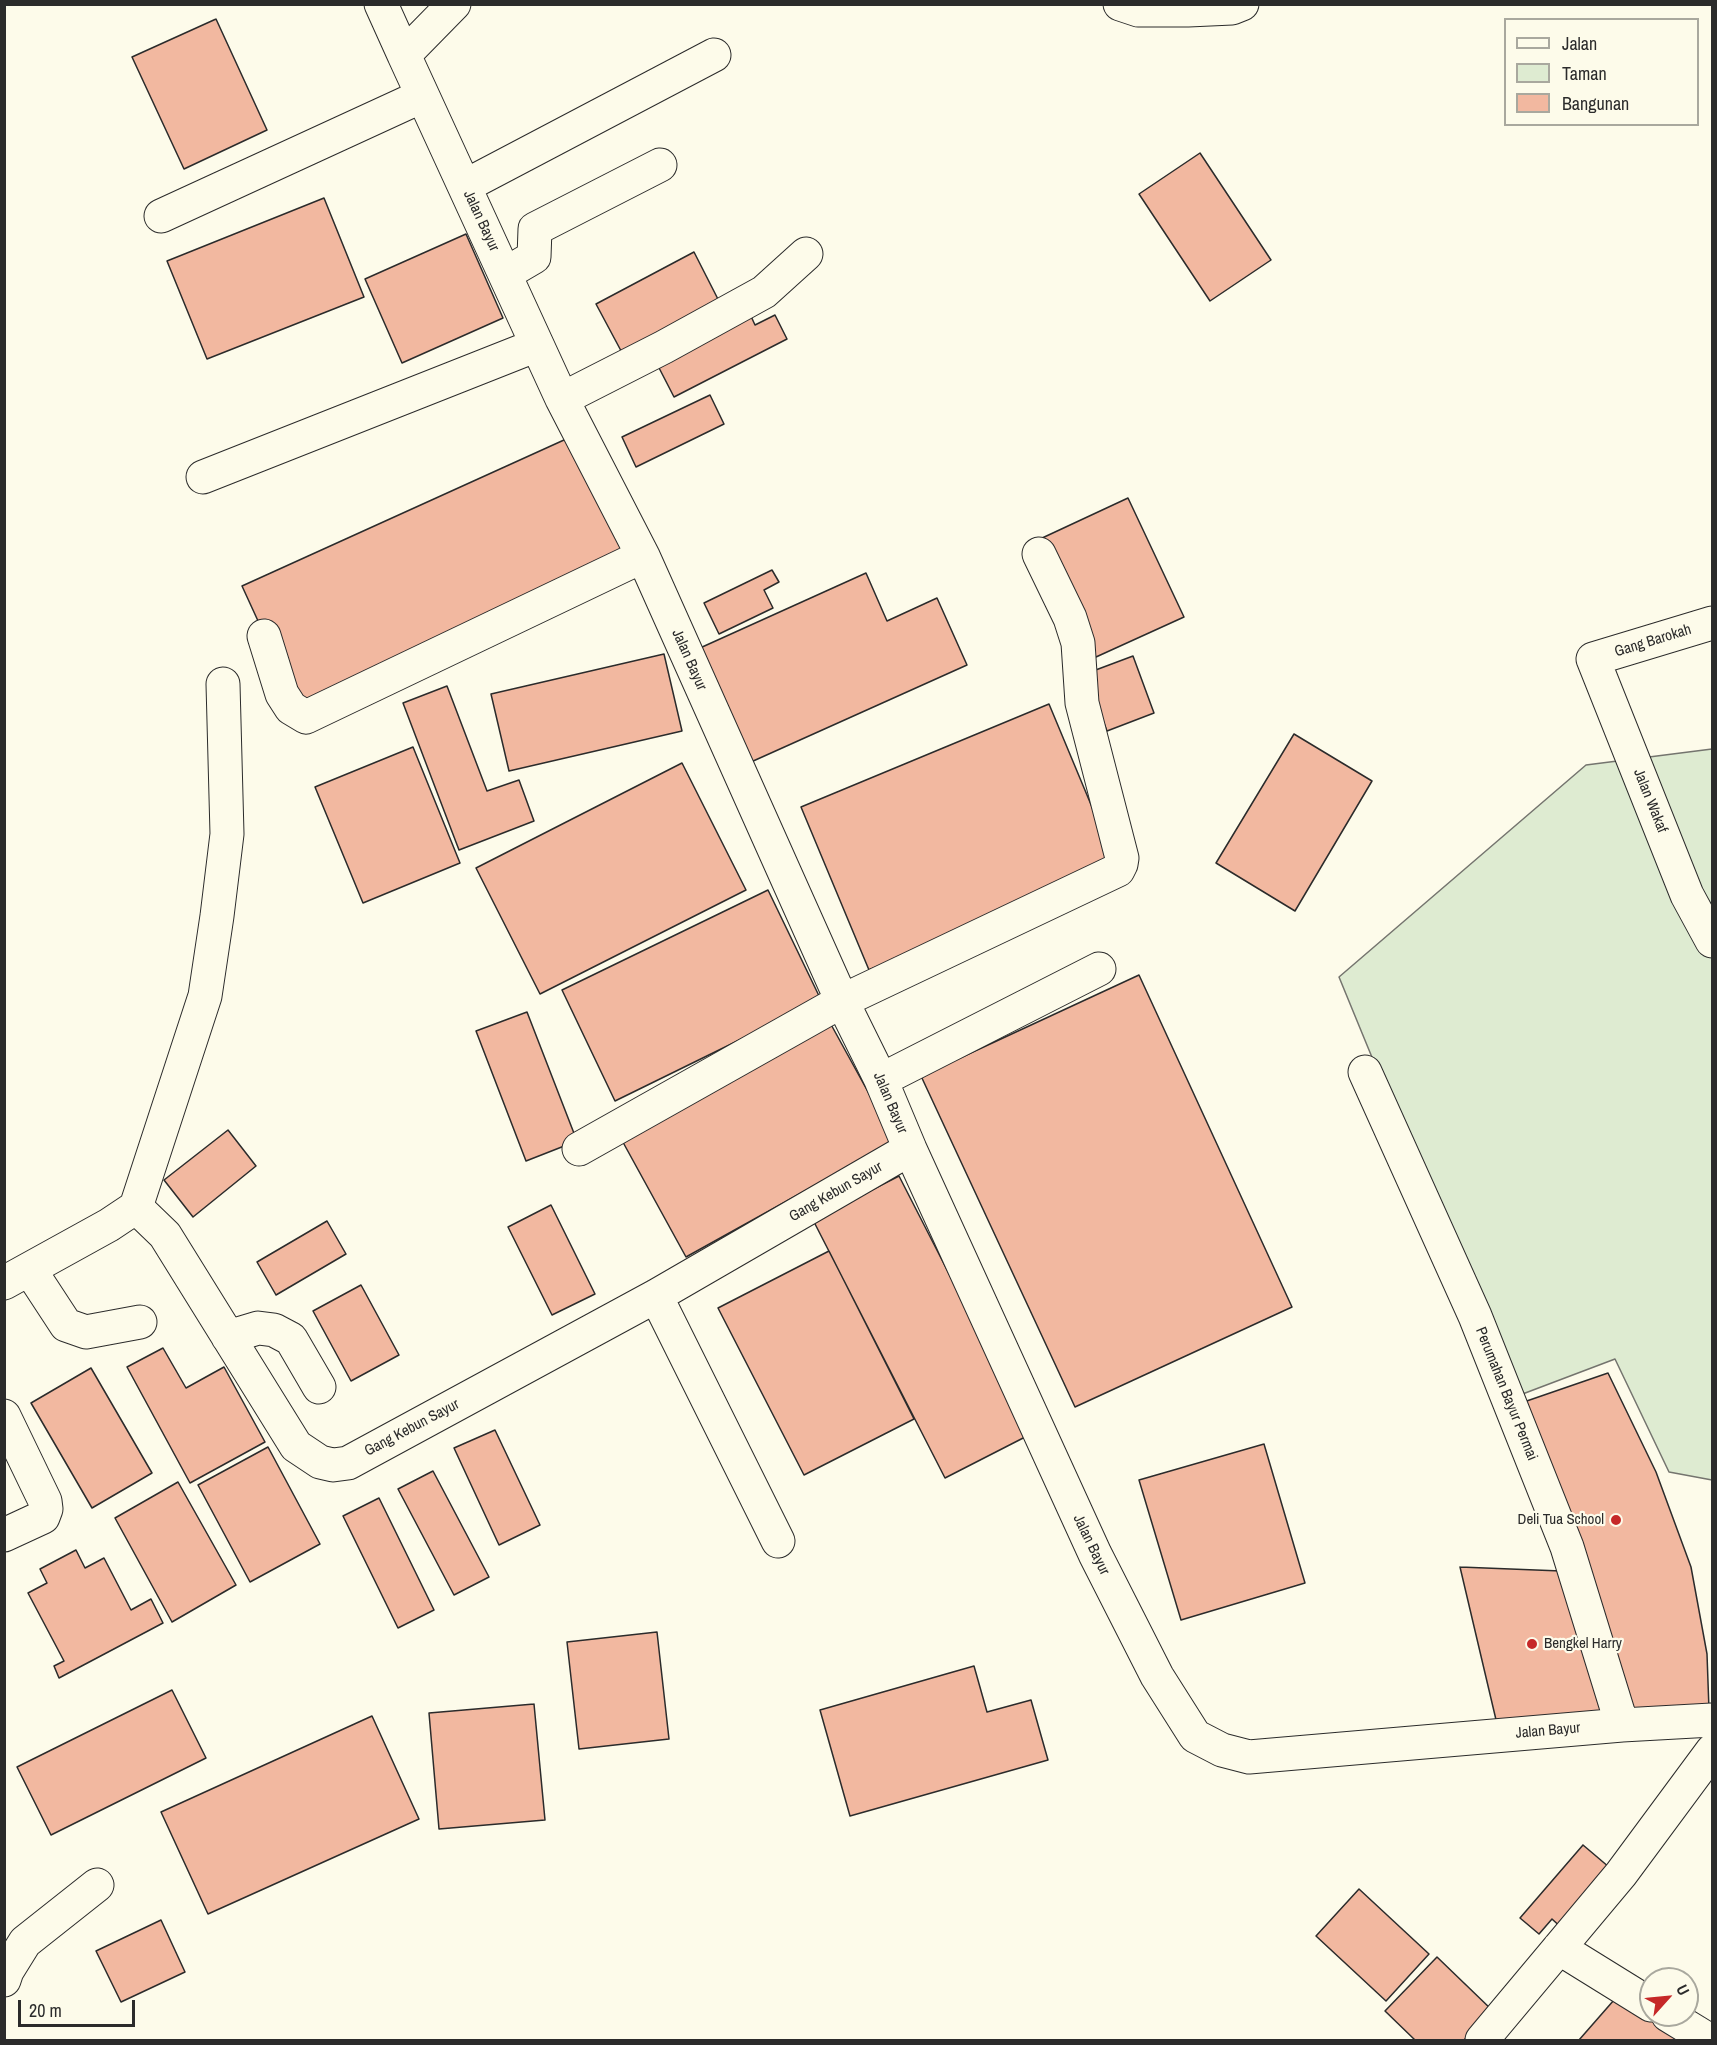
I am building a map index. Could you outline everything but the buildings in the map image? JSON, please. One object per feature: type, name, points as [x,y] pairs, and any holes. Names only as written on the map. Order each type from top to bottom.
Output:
[{"type":"street","name":"Jalan Bayur","points":[[381,4],[562,399],[643,556],[842,1001],[881,1080],[910,1149],[1095,1554],[1157,1676],[1195,1736],[1222,1750],[1249,1757],[1622,1725],[1713,1720]]},
{"type":"street","points":[[404,55],[454,4]]},
{"type":"street","points":[[1120,4],[1138,10],[1221,8],[1242,4]]},
{"type":"street","points":[[465,186],[714,55]]},
{"type":"street","points":[[161,216],[422,96]]},
{"type":"street","points":[[505,274],[534,257],[535,229],[660,165]]},
{"type":"street","points":[[562,399],[764,292],[806,254]]},
{"type":"street","points":[[203,477],[537,345]]},
{"type":"street","points":[[579,1149],[842,1001],[1118,870],[1122,864],[1122,858],[1082,703],[1078,643],[1070,618],[1039,554]]},
{"type":"street","points":[[264,636],[282,694],[291,708],[306,717],[643,556]]},
{"type":"street","name":"Gang Barokah","points":[[1593,659],[1713,623]]},
{"type":"street","name":"Jalan Wakaf","points":[[1593,659],[1687,895],[1713,941]]},
{"type":"street","points":[[140,1322],[86,1332],[66,1325],[17,1276],[136,1207],[205,996],[227,834],[223,684]]},
{"type":"street","points":[[881,1080],[1099,969]]},
{"type":"street","name":"Perumahan Bayur Permai","points":[[1365,1072],[1475,1316],[1567,1547],[1622,1725]]},
{"type":"street","name":"Gang Kebun Sayur","points":[[136,1207],[165,1235],[296,1446],[320,1462],[333,1465],[348,1463],[656,1296],[910,1149]]},
{"type":"street","points":[[656,1296],[778,1541]]},
{"type":"street","points":[[228,1337],[258,1328],[274,1330],[291,1339],[319,1388]]},
{"type":"street","points":[[4,1416],[45,1501],[46,1509],[43,1517],[4,1535]]},
{"type":"street","points":[[1482,2040],[1622,1874],[1713,1751]]},
{"type":"street","points":[[4,1980],[25,1942],[97,1885]]},
{"type":"street","points":[[1559,1948],[1639,1998]]},
{"type":"street","points":[[1688,2027],[1709,2040]]},
{"type":"green space","points":[[1712,749],[1712,1480],[1669,1472],[1615,1359],[1512,1398],[1339,977],[1586,765]]},
{"type":"place","name":"Deli Tua School","points":[[1616,1520]]},
{"type":"place","name":"Bengkel Harry","points":[[1532,1644]]}]
